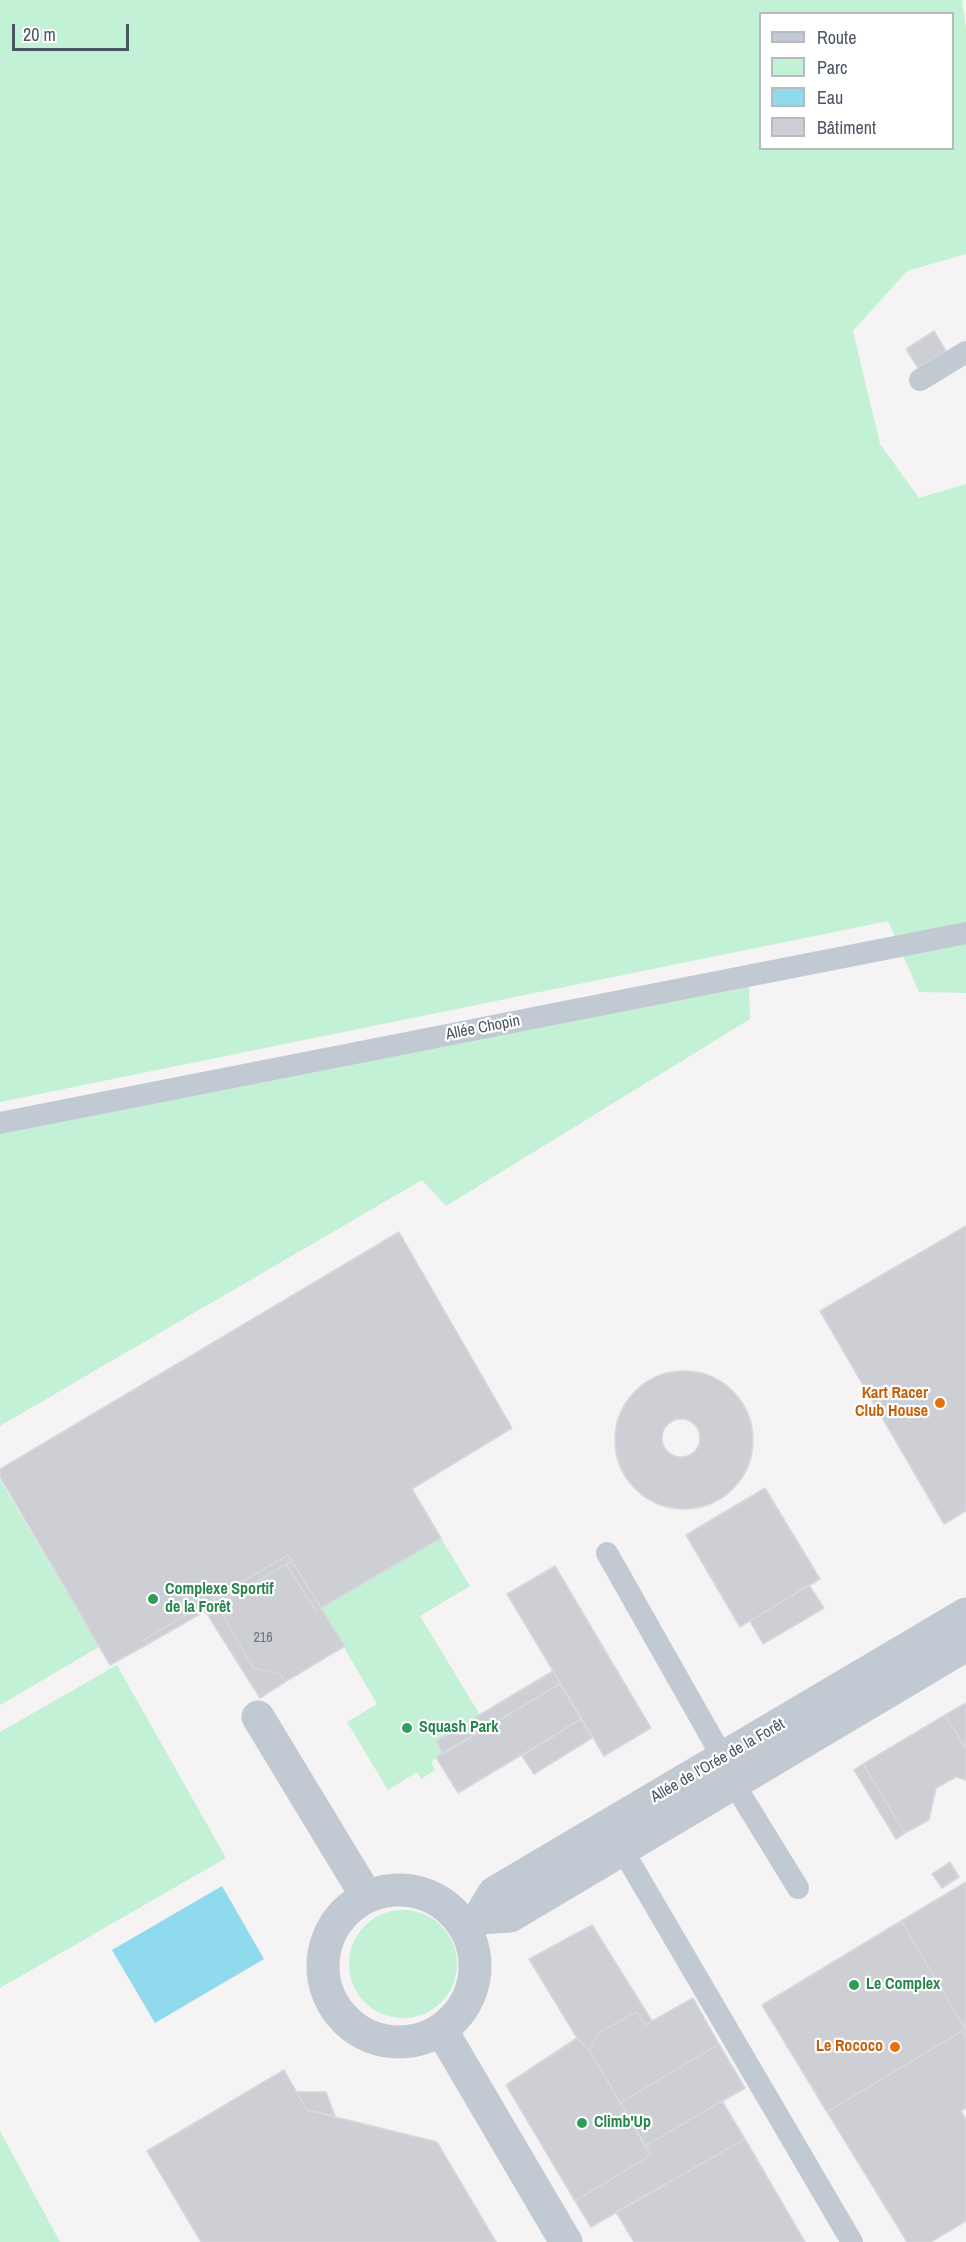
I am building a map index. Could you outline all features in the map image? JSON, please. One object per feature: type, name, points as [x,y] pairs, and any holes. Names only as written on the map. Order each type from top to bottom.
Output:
[{"type":"street","name":"Allée de l'Orée de la Forêt","points":[[472,1922],[510,1916],[622,1849],[728,1770],[966,1614]]},
{"type":"street","name":"Allée de l'Orée de la Forêt","points":[[472,1922],[494,1893],[966,1645]]},
{"type":"street","points":[[258,1717],[367,1897]]},
{"type":"street","points":[[402,1889],[420,1892],[472,1922],[475,1974],[469,1999],[454,2020],[442,2031],[409,2042],[384,2042],[361,2033],[342,2017],[328,1996],[323,1972],[324,1949],[333,1927],[347,1910],[367,1897],[402,1889]]},
{"type":"street","points":[[442,2031],[566,2242]]},
{"type":"lane","points":[[920,380],[966,352]]},
{"type":"lane","name":"Allée Chopin","points":[[0,1123],[966,933]]},
{"type":"lane","points":[[607,1553],[728,1770],[798,1888]]},
{"type":"lane","points":[[622,1849],[852,2242]]},
{"type":"green space","points":[[0,0],[962,0],[966,29],[966,254],[907,271],[853,331],[880,444],[919,498],[966,484],[966,993],[919,992],[888,921],[0,1102]]},
{"type":"green space","points":[[749,987],[750,1019],[446,1206],[422,1180],[0,1426],[0,1134]]},
{"type":"green space","points":[[0,1480],[99,1647],[0,1705]]},
{"type":"green space","points":[[441,1538],[470,1586],[420,1616],[480,1715],[436,1741],[443,1754],[431,1762],[435,1770],[421,1779],[417,1772],[388,1790],[347,1722],[377,1704],[321,1608]]},
{"type":"green space","points":[[117,1665],[226,1858],[0,1988],[0,1732]]},
{"type":"green space","points":[[403,1910],[424,1914],[441,1926],[453,1943],[457,1964],[453,1985],[441,2002],[424,2014],[403,2018],[382,2014],[365,2002],[353,1985],[349,1964],[353,1943],[365,1926],[382,1914]]},
{"type":"green space","points":[[0,2131],[60,2242],[0,2242]]},
{"type":"water","points":[[222,1886],[264,1959],[155,2023],[112,1950]]},
{"type":"building","points":[[934,331],[946,351],[918,368],[906,349]]},
{"type":"building","points":[[966,1226],[966,1511],[944,1524],[820,1311]]},
{"type":"building","points":[[399,1232],[512,1428],[412,1489],[441,1538],[321,1608],[288,1555],[145,1639],[148,1644],[110,1665],[0,1477],[0,1469]]},
{"type":"building","points":[[684,1371],[711,1376],[723,1382],[733,1391],[742,1401],[748,1413],[753,1440],[748,1467],[742,1479],[733,1489],[723,1498],[711,1504],[684,1509],[657,1504],[645,1498],[635,1489],[626,1479],[620,1467],[615,1440],[620,1413],[626,1401],[635,1391],[645,1382],[657,1376]]},
{"type":"building","points":[[681,1419],[695,1424],[700,1438],[695,1452],[681,1457],[667,1452],[662,1438],[667,1424]]},
{"type":"building","points":[[765,1488],[820,1579],[740,1627],[686,1535]]},
{"type":"building","points":[[288,1555],[292,1561],[148,1644],[145,1639]]},
{"type":"building","points":[[292,1561],[321,1608],[316,1611],[286,1564]]},
{"type":"building","points":[[286,1564],[316,1611],[321,1608],[345,1646],[285,1682],[280,1674],[253,1668],[217,1605]]},
{"type":"building","points":[[555,1566],[651,1728],[604,1756],[507,1594]]},
{"type":"building","points":[[809,1585],[824,1608],[763,1644],[750,1621]]},
{"type":"building","points":[[217,1605],[253,1668],[280,1674],[285,1682],[260,1698],[205,1611]]},
{"type":"building","points":[[553,1671],[560,1684],[443,1754],[436,1741]]},
{"type":"building","points":[[560,1684],[581,1719],[458,1793],[436,1757]]},
{"type":"building","points":[[966,1703],[966,1749],[945,1715]]},
{"type":"building","points":[[945,1715],[966,1749],[966,1780],[956,1777],[936,1788],[929,1820],[905,1833],[863,1764]]},
{"type":"building","points":[[581,1719],[592,1738],[534,1774],[522,1756]]},
{"type":"building","points":[[863,1764],[905,1833],[896,1839],[854,1770]]},
{"type":"building","points":[[950,1862],[959,1877],[942,1888],[932,1874]]},
{"type":"building","points":[[966,1882],[966,2030],[901,1921]]},
{"type":"building","points":[[901,1921],[966,2030],[966,2037],[962,2031],[827,2112],[762,2005]]},
{"type":"building","points":[[592,1925],[652,2021],[645,2025],[636,2012],[598,2033],[590,2051],[577,2038],[529,1959]]},
{"type":"building","points":[[693,1998],[719,2044],[620,2103],[590,2051],[598,2033],[636,2012],[645,2025]]},
{"type":"building","points":[[962,2031],[966,2037],[966,2108],[961,2111],[966,2119],[966,2221],[931,2242],[907,2242],[827,2112]]},
{"type":"building","points":[[577,2038],[590,2051],[651,2155],[575,2201],[506,2085]]},
{"type":"building","points":[[719,2044],[745,2088],[645,2146],[620,2103]]},
{"type":"building","points":[[284,2070],[307,2110],[437,2142],[496,2242],[201,2242],[147,2151]]},
{"type":"building","points":[[296,2092],[326,2092],[335,2116],[307,2110]]},
{"type":"building","points":[[722,2101],[745,2139],[591,2227],[575,2201],[651,2155],[645,2146]]},
{"type":"building","points":[[745,2139],[805,2242],[634,2242],[616,2212]]},
{"type":"place","name":"Kart Racer Club House","points":[[940,1403]]},
{"type":"place","name":"Complexe Sportif de la Forêt","points":[[153,1599]]},
{"type":"place","name":"Squash Park","points":[[407,1728]]},
{"type":"place","name":"Le Complex","points":[[854,1985]]},
{"type":"place","name":"Le Rococo","points":[[895,2047]]},
{"type":"place","name":"Climb'Up","points":[[582,2123]]}]
